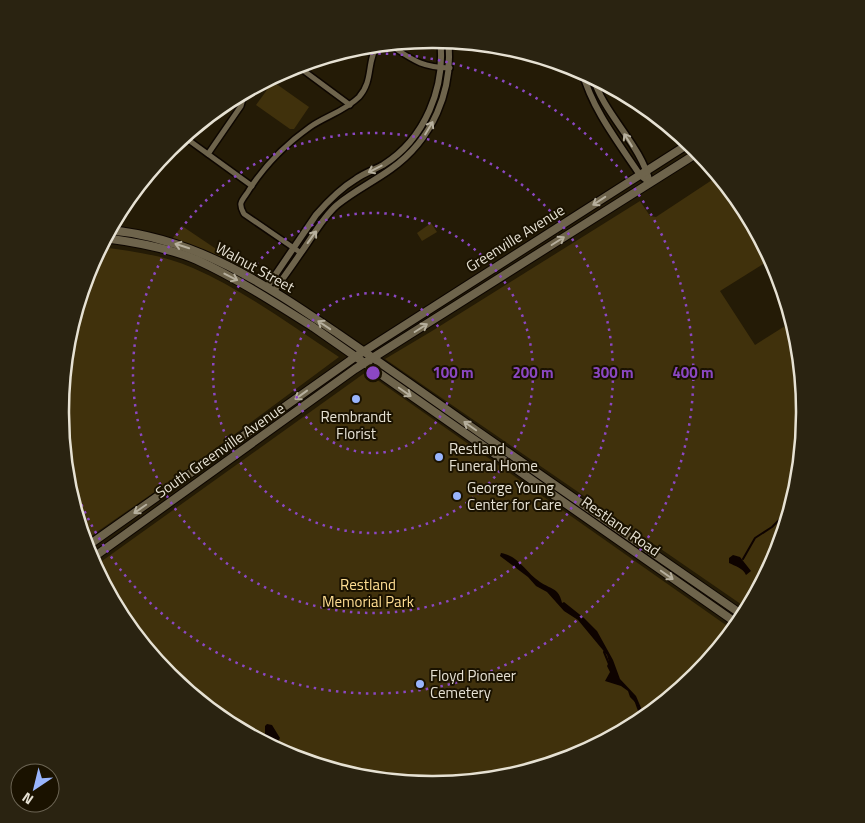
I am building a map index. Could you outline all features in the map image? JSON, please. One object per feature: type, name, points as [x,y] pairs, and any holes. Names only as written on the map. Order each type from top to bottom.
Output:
[{"type":"main road","name":"Greenville Avenue","points":[[355,357],[683,147]]},
{"type":"main road","name":"Greenville Avenue","points":[[365,364],[692,156]]},
{"type":"main road","name":"Walnut Street","points":[[116,231],[155,238],[197,250],[242,272],[373,358]]},
{"type":"main road","points":[[153,247],[155,238]]},
{"type":"main road","name":"Walnut Street","points":[[112,239],[153,247],[195,260],[239,281],[313,327],[365,364]]},
{"type":"main road","points":[[519,252],[525,262]]},
{"type":"main road","name":"South Greenville Avenue","points":[[93,542],[355,357]]},
{"type":"main road","name":"Restland Road","points":[[373,358],[737,611]]},
{"type":"main road","name":"South Greenville Avenue","points":[[98,554],[365,364]]},
{"type":"main road","name":"Restland Road","points":[[365,364],[731,619]]},
{"type":"main road","points":[[321,381],[327,390]]},
{"type":"main road","points":[[285,407],[291,416]]},
{"type":"street","points":[[270,289],[316,214],[333,196],[358,178],[391,159],[413,139],[433,102],[441,68],[440,48]]},
{"type":"street","points":[[270,289],[301,253],[338,204],[390,170],[418,146],[434,121],[442,100],[450,68],[449,48]]},
{"type":"street","points":[[398,49],[428,67],[450,68]]},
{"type":"street","points":[[301,253],[243,212],[241,202],[265,168],[292,141],[312,126],[350,105],[360,95],[368,83],[371,59],[374,52]]},
{"type":"street","points":[[304,71],[350,105]]},
{"type":"street","points":[[584,81],[594,104],[640,175],[650,183]]},
{"type":"street","points":[[597,87],[606,105],[647,170],[650,183]]},
{"type":"street","points":[[208,154],[242,106],[243,101]]},
{"type":"street","points":[[189,141],[252,186]]},
{"type":"green space","points":[[275,83],[309,107],[294,129],[290,129],[256,105],[270,86]]},
{"type":"green space","points":[[712,180],[735,209],[765,263],[720,291],[755,345],[786,325],[790,340],[796,388],[796,435],[790,483],[769,551],[741,604],[385,359],[640,201],[650,216],[656,217]]},
{"type":"green space","points":[[431,223],[437,232],[422,241],[417,233]]},
{"type":"green space","points":[[182,226],[237,263],[172,239]]},
{"type":"green space","points":[[107,248],[159,257],[193,268],[250,298],[339,357],[189,468],[91,536],[75,483],[69,435],[69,388],[75,340],[81,317],[96,272]]},
{"type":"green space","name":"Restland Memorial Park","points":[[366,372],[727,625],[706,652],[673,685],[635,714],[572,748],[504,769],[456,775],[409,775],[361,769],[315,756],[272,738],[230,714],[192,685],[159,652],[117,594],[101,562]]},
{"type":"shaded area","points":[[501,553],[513,557],[535,578],[555,590],[560,596],[562,603],[564,602],[584,618],[597,631],[613,660],[620,679],[636,696],[642,709],[640,711],[628,691],[621,686],[605,681],[610,672],[607,666],[609,662],[607,655],[578,620],[564,611],[547,592],[536,586],[528,577],[500,556]]},
{"type":"shaded area","points":[[733,555],[740,557],[751,571],[746,575],[741,569],[729,563],[729,558]]},
{"type":"shaded area","points":[[267,724],[272,725],[280,738],[278,741],[265,734],[265,726]]},
{"type":"waterway","points":[[743,559],[755,538],[772,527],[780,519]]},
{"type":"waterway","points":[[604,652],[609,664]]},
{"type":"waterway","points":[[635,700],[639,711]]},
{"type":"place","name":"Rembrandt Florist","points":[[356,399]]},
{"type":"place","name":"Restland Funeral Home","points":[[439,457]]},
{"type":"place","name":"George Young Center for Care","points":[[457,496]]},
{"type":"place","name":"Floyd Pioneer Cemetery","points":[[420,684]]}]
